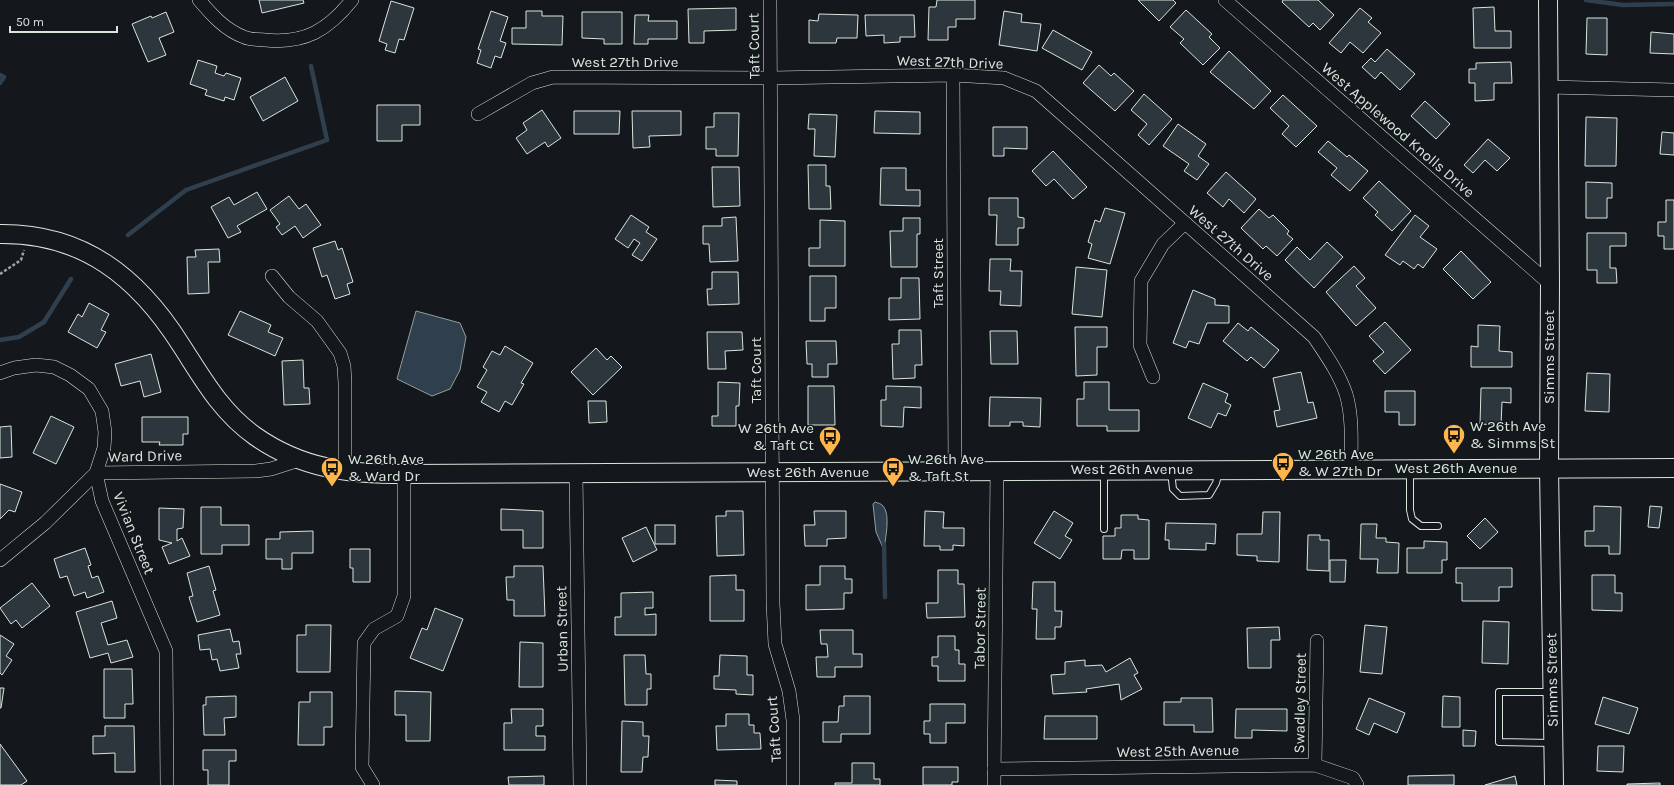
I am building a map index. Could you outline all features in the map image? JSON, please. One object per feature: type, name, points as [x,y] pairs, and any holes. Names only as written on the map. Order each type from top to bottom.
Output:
[{"type":"street","points":[[200,0],[220,23],[245,38],[278,41],[310,36],[339,17],[352,0]]},
{"type":"street","name":"Taft Court","points":[[770,0],[772,472],[775,644],[789,691],[793,720],[793,785]]},
{"type":"street","name":"West Applewood Knolls Drive","points":[[1225,0],[1550,284]]},
{"type":"street","name":"Simms Street","points":[[1548,0],[1547,87],[1550,284],[1549,468],[1554,785]]},
{"type":"street","name":"West 27th Drive","points":[[478,114],[532,83],[553,77],[770,78],[953,75],[1004,78],[1036,91],[1314,337],[1338,376],[1346,394],[1351,429],[1351,468]]},
{"type":"street","name":"Taft Street","points":[[953,75],[955,470]]},
{"type":"street","points":[[1547,87],[1674,90]]},
{"type":"street","points":[[1154,377],[1140,345],[1141,281],[1163,244],[1185,223]]},
{"type":"street","name":"West 26th Avenue","points":[[5,233],[28,235],[67,243],[100,259],[116,270],[156,308],[185,350],[208,388],[230,414],[265,443],[299,460],[345,472],[404,474],[1351,468],[1674,468]]},
{"type":"street","points":[[272,276],[290,297],[317,321],[340,353],[344,366],[345,383],[345,472]]},
{"type":"street","name":"Vivian Street","points":[[0,373],[14,368],[36,365],[54,367],[70,375],[89,390],[102,411],[105,432],[104,448],[96,473],[102,501],[166,651],[167,785]]},
{"type":"street","name":"Ward Drive","points":[[0,560],[45,523],[96,473],[256,471],[271,469],[299,460]]},
{"type":"street","name":"Tabor Street","points":[[994,785],[997,470]]},
{"type":"street","name":"Urban Street","points":[[576,473],[580,785]]},
{"type":"street","points":[[373,785],[362,767],[364,643],[374,629],[397,616],[404,596],[404,474]]},
{"type":"street","name":"Swadley Street","points":[[1315,765],[1318,641]]},
{"type":"street","name":"West 25th Avenue","points":[[994,769],[1315,765],[1352,778],[1357,785]]},
{"type":"lane","points":[[1410,468],[1410,510],[1412,519],[1421,526],[1438,526]]},
{"type":"lane","points":[[1171,469],[1173,489],[1180,496],[1209,495],[1216,483],[1220,469]]},
{"type":"lane","points":[[1104,470],[1104,529]]},
{"type":"lane","points":[[1552,692],[1499,692],[1499,742],[1553,743]]},
{"type":"path","points":[[0,274],[21,260],[28,235]]},
{"type":"water","points":[[416,311],[460,323],[466,337],[460,370],[450,389],[432,396],[397,379]]},
{"type":"water","points":[[875,502],[882,505],[887,515],[884,550],[876,532],[873,504]]},
{"type":"building","points":[[259,0],[303,0],[304,3],[262,13]]},
{"type":"building","points":[[937,0],[975,0],[975,19],[956,19],[956,27],[948,27],[948,40],[928,40],[929,7],[936,7]]},
{"type":"building","points":[[1138,0],[1173,0],[1176,3],[1159,21]]},
{"type":"building","points":[[1283,0],[1318,0],[1334,15],[1320,30],[1313,23],[1309,27],[1282,2]]},
{"type":"building","points":[[391,1],[414,8],[404,40],[399,39],[395,53],[385,50],[387,44],[379,41]]},
{"type":"building","points":[[1494,7],[1495,31],[1511,31],[1511,48],[1474,48],[1473,8]]},
{"type":"building","points":[[736,8],[736,30],[704,31],[704,43],[689,43],[688,9]]},
{"type":"building","points":[[1360,8],[1372,18],[1368,22],[1381,33],[1363,53],[1350,42],[1341,53],[1329,43]]},
{"type":"building","points":[[1186,10],[1212,34],[1209,37],[1220,48],[1203,65],[1180,43],[1184,39],[1170,27]]},
{"type":"building","points":[[491,11],[508,17],[500,41],[506,43],[501,58],[495,56],[491,68],[477,63],[481,50],[478,49]]},
{"type":"building","points":[[526,11],[542,11],[542,16],[563,16],[562,45],[512,44],[512,28],[526,28]]},
{"type":"building","points":[[1004,11],[1022,14],[1021,22],[1041,24],[1037,51],[999,45]]},
{"type":"building","points":[[166,12],[174,32],[159,38],[166,55],[148,62],[132,24],[151,16],[152,18]]},
{"type":"building","points":[[582,12],[622,12],[622,44],[604,44],[604,39],[582,38]]},
{"type":"building","points":[[819,14],[858,15],[857,38],[837,38],[836,43],[809,43],[809,20],[818,21]]},
{"type":"building","points":[[635,15],[649,15],[648,21],[677,21],[677,39],[648,39],[648,44],[634,44]]},
{"type":"building","points":[[865,15],[914,15],[915,37],[900,37],[900,42],[884,43],[884,35],[866,36]]},
{"type":"building","points":[[1587,18],[1607,18],[1607,55],[1586,54]]},
{"type":"building","points":[[1053,30],[1092,52],[1082,70],[1042,48]]},
{"type":"building","points":[[1651,32],[1674,34],[1674,54],[1650,53]]},
{"type":"building","points":[[1387,49],[1415,74],[1400,90],[1381,72],[1375,79],[1362,67],[1371,58],[1375,62]]},
{"type":"building","points":[[1229,51],[1271,91],[1254,109],[1210,72]]},
{"type":"building","points":[[198,60],[217,66],[215,73],[224,76],[226,73],[241,78],[234,100],[225,97],[224,101],[205,95],[207,90],[190,84]]},
{"type":"building","points":[[1511,62],[1512,83],[1494,83],[1494,100],[1475,101],[1475,83],[1469,83],[1469,69],[1476,69],[1476,63]]},
{"type":"building","points":[[1099,65],[1111,76],[1114,73],[1134,91],[1115,111],[1083,83]]},
{"type":"building","points":[[285,77],[298,101],[263,121],[250,97]]},
{"type":"building","points":[[1144,94],[1172,119],[1149,145],[1138,135],[1147,124],[1131,110]]},
{"type":"building","points":[[1283,95],[1317,126],[1296,147],[1282,134],[1289,126],[1270,108]]},
{"type":"building","points":[[1425,101],[1450,124],[1436,139],[1411,116]]},
{"type":"building","points":[[377,105],[420,105],[420,125],[402,125],[402,141],[377,141]]},
{"type":"building","points":[[542,110],[561,138],[548,147],[545,142],[527,154],[516,138],[527,130],[523,123]]},
{"type":"building","points":[[574,111],[620,111],[619,134],[574,134]]},
{"type":"building","points":[[632,111],[681,111],[681,135],[649,136],[650,147],[633,148]]},
{"type":"building","points":[[875,111],[920,112],[920,134],[874,133]]},
{"type":"building","points":[[714,113],[739,113],[738,156],[716,156],[716,149],[706,149],[706,127],[714,127]]},
{"type":"building","points":[[809,114],[837,115],[835,157],[814,156],[815,129],[808,129]]},
{"type":"building","points":[[1586,117],[1617,118],[1616,166],[1585,166]]},
{"type":"building","points":[[1178,124],[1206,144],[1198,156],[1209,164],[1197,180],[1184,171],[1189,164],[1163,146]]},
{"type":"building","points":[[993,127],[1027,127],[1027,149],[1004,148],[1004,156],[993,156]]},
{"type":"building","points":[[1662,132],[1674,133],[1674,155],[1660,154]]},
{"type":"building","points":[[1488,139],[1510,158],[1497,171],[1485,160],[1473,173],[1464,165]]},
{"type":"building","points":[[1328,141],[1347,157],[1349,155],[1368,171],[1350,191],[1331,175],[1337,168],[1318,152]]},
{"type":"building","points":[[1053,151],[1087,187],[1073,199],[1054,179],[1046,186],[1032,171]]},
{"type":"building","points":[[808,165],[826,165],[826,186],[830,186],[831,209],[809,209]]},
{"type":"building","points":[[712,167],[739,167],[740,206],[713,207]]},
{"type":"building","points":[[881,168],[906,168],[906,190],[920,190],[920,206],[880,205]]},
{"type":"building","points":[[1226,172],[1256,199],[1244,213],[1229,199],[1223,207],[1207,193]]},
{"type":"building","points":[[1379,181],[1411,211],[1392,231],[1375,215],[1378,212],[1363,198]]},
{"type":"building","points":[[1586,182],[1612,183],[1612,198],[1607,198],[1607,218],[1586,218]]},
{"type":"building","points":[[257,192],[267,209],[237,226],[241,232],[228,238],[211,207],[229,197],[234,205]]},
{"type":"building","points":[[289,196],[299,209],[306,204],[321,225],[303,238],[295,226],[282,235],[276,227],[280,224],[270,210]]},
{"type":"building","points":[[989,198],[1018,198],[1018,217],[1024,218],[1024,228],[1018,228],[1018,245],[996,245],[997,215],[989,215]]},
{"type":"building","points":[[1666,200],[1674,200],[1674,249],[1664,249],[1664,236],[1658,236],[1658,222],[1666,222]]},
{"type":"building","points":[[1105,208],[1125,213],[1110,264],[1088,258],[1092,244],[1088,242],[1095,220],[1100,222]]},
{"type":"building","points":[[1259,209],[1269,218],[1273,215],[1289,231],[1287,234],[1293,239],[1277,256],[1266,246],[1263,249],[1241,228]]},
{"type":"building","points":[[631,215],[649,227],[646,232],[657,239],[642,261],[632,255],[640,243],[634,239],[628,248],[615,239]]},
{"type":"building","points":[[1415,215],[1429,226],[1420,237],[1437,249],[1423,268],[1418,264],[1414,269],[1403,261],[1400,265],[1385,255]]},
{"type":"building","points":[[736,217],[738,261],[710,262],[709,244],[703,244],[703,226],[722,226],[722,218]]},
{"type":"building","points":[[903,218],[920,218],[920,234],[917,234],[917,267],[891,267],[890,231],[903,231]]},
{"type":"building","points":[[820,220],[845,221],[845,266],[809,266],[809,248],[820,248]]},
{"type":"building","points":[[1587,233],[1626,233],[1626,246],[1610,246],[1610,268],[1616,268],[1617,283],[1597,283],[1597,270],[1587,270]]},
{"type":"building","points":[[335,241],[338,250],[342,248],[353,282],[347,284],[350,294],[335,299],[327,275],[322,277],[313,248]]},
{"type":"building","points":[[1327,242],[1343,257],[1314,288],[1285,260],[1297,247],[1310,260]]},
{"type":"building","points":[[219,249],[220,262],[208,262],[209,293],[188,294],[187,257],[196,257],[195,250]]},
{"type":"building","points":[[1461,251],[1491,282],[1473,299],[1443,269]]},
{"type":"building","points":[[990,259],[1011,259],[1010,271],[1022,271],[1021,306],[1000,305],[1001,291],[989,291]]},
{"type":"building","points":[[1354,266],[1365,278],[1356,286],[1376,308],[1356,326],[1326,292]]},
{"type":"building","points":[[1076,267],[1107,270],[1102,317],[1072,314]]},
{"type":"building","points":[[712,272],[738,272],[739,304],[708,305],[707,289],[712,289]]},
{"type":"building","points":[[810,276],[836,276],[836,308],[825,308],[825,321],[810,321]]},
{"type":"building","points":[[901,278],[919,278],[920,319],[889,320],[889,298],[901,298]]},
{"type":"building","points":[[1193,290],[1215,299],[1215,305],[1229,306],[1229,323],[1207,323],[1199,344],[1189,341],[1186,348],[1173,343]]},
{"type":"building","points":[[89,303],[109,314],[101,330],[106,332],[97,348],[68,332],[78,314],[82,317]]},
{"type":"building","points":[[240,311],[271,325],[268,332],[283,338],[275,356],[228,335]]},
{"type":"building","points":[[1385,322],[1411,350],[1385,374],[1373,361],[1384,352],[1369,336]]},
{"type":"building","points":[[1238,323],[1248,331],[1251,327],[1279,350],[1264,368],[1251,357],[1247,361],[1223,341]]},
{"type":"building","points":[[1478,325],[1500,326],[1499,351],[1512,352],[1512,367],[1471,367],[1471,346],[1478,347]]},
{"type":"building","points":[[1075,327],[1107,327],[1107,347],[1097,347],[1097,375],[1076,376]]},
{"type":"building","points":[[899,330],[921,330],[922,365],[915,365],[915,378],[893,379],[892,344],[899,344]]},
{"type":"building","points":[[990,331],[1017,331],[1018,364],[991,364]]},
{"type":"building","points":[[707,332],[742,332],[743,350],[725,351],[726,369],[708,369]]},
{"type":"building","points":[[806,341],[836,341],[837,364],[828,364],[828,377],[812,377],[812,364],[807,364]]},
{"type":"building","points":[[505,346],[533,363],[521,383],[524,384],[512,405],[505,401],[499,412],[481,402],[487,392],[477,387],[487,370],[483,367],[492,351],[500,355]]},
{"type":"building","points":[[596,348],[607,360],[611,356],[622,367],[593,395],[571,372]]},
{"type":"building","points":[[151,354],[161,392],[144,397],[140,381],[121,386],[115,364]]},
{"type":"building","points":[[303,360],[304,388],[309,388],[310,404],[284,405],[282,361]]},
{"type":"building","points":[[1301,372],[1308,403],[1313,402],[1317,418],[1277,427],[1274,411],[1280,410],[1273,378]]},
{"type":"building","points":[[1587,373],[1610,374],[1609,412],[1585,411]]},
{"type":"building","points":[[718,382],[740,383],[739,406],[736,406],[736,426],[712,426],[712,416],[718,416]]},
{"type":"building","points":[[1084,382],[1109,382],[1109,410],[1139,410],[1139,431],[1107,431],[1107,426],[1077,426],[1077,399],[1084,399]]},
{"type":"building","points":[[1203,383],[1228,394],[1225,402],[1231,405],[1226,416],[1218,413],[1211,428],[1188,418]]},
{"type":"building","points":[[808,386],[834,386],[835,425],[808,425]]},
{"type":"building","points":[[886,386],[921,387],[921,408],[904,407],[903,427],[881,426],[881,400],[886,400]]},
{"type":"building","points":[[1481,388],[1511,388],[1511,403],[1502,402],[1501,425],[1480,424]]},
{"type":"building","points":[[1385,391],[1415,391],[1415,425],[1399,425],[1399,412],[1385,412]]},
{"type":"building","points":[[990,397],[1041,398],[1040,427],[1023,426],[1023,422],[1010,422],[1010,426],[989,426]]},
{"type":"building","points":[[588,401],[606,401],[607,422],[589,423]]},
{"type":"building","points":[[51,416],[74,427],[56,464],[33,453]]},
{"type":"building","points":[[142,417],[188,417],[188,434],[183,434],[183,445],[159,445],[160,442],[142,442]]},
{"type":"building","points":[[11,426],[12,457],[0,458],[0,427]]},
{"type":"building","points":[[0,484],[22,492],[15,512],[9,510],[0,519]]},
{"type":"building","points":[[1594,506],[1621,507],[1620,554],[1609,554],[1609,546],[1585,546],[1585,531],[1594,531]]},
{"type":"building","points":[[1650,506],[1662,507],[1659,528],[1648,527]]},
{"type":"building","points":[[201,507],[221,507],[221,525],[249,525],[249,545],[222,545],[222,554],[201,554]]},
{"type":"building","points":[[159,508],[184,509],[183,528],[177,529],[177,541],[182,538],[190,556],[169,564],[162,547],[172,543],[159,540]]},
{"type":"building","points":[[501,509],[543,511],[543,548],[523,548],[523,530],[501,530]]},
{"type":"building","points":[[726,511],[743,511],[744,555],[717,556],[716,516],[726,516]]},
{"type":"building","points":[[814,511],[846,511],[846,538],[827,539],[827,546],[805,546],[804,525],[815,525]]},
{"type":"building","points":[[925,511],[944,512],[943,528],[964,528],[964,546],[953,545],[953,550],[940,550],[940,546],[924,546]]},
{"type":"building","points":[[1054,511],[1073,523],[1065,536],[1072,540],[1060,559],[1034,543]]},
{"type":"building","points":[[1263,512],[1280,512],[1279,562],[1257,561],[1257,556],[1237,555],[1237,534],[1262,534]]},
{"type":"building","points":[[1121,515],[1138,515],[1138,519],[1149,520],[1149,559],[1134,559],[1134,550],[1122,550],[1121,559],[1103,559],[1103,536],[1115,536],[1115,528],[1121,528]]},
{"type":"building","points":[[1485,518],[1498,532],[1480,549],[1467,536]]},
{"type":"building","points":[[1166,523],[1216,524],[1215,544],[1206,543],[1206,550],[1169,549],[1169,540],[1165,540]]},
{"type":"building","points":[[1361,524],[1377,524],[1376,538],[1386,538],[1386,542],[1399,543],[1398,573],[1377,573],[1378,559],[1360,559]]},
{"type":"building","points":[[655,525],[675,525],[675,544],[655,544]]},
{"type":"building","points":[[646,527],[657,550],[633,562],[622,538]]},
{"type":"building","points":[[313,531],[313,553],[292,553],[292,569],[282,569],[282,559],[266,559],[266,539],[280,539],[280,532]]},
{"type":"building","points":[[1308,535],[1320,535],[1320,540],[1329,540],[1329,571],[1307,570]]},
{"type":"building","points":[[1424,541],[1447,542],[1447,560],[1442,560],[1442,573],[1407,573],[1407,548],[1424,548]]},
{"type":"building","points":[[85,548],[91,565],[88,566],[92,578],[98,576],[104,592],[87,598],[85,592],[74,596],[67,576],[60,578],[54,559]]},
{"type":"building","points":[[350,549],[370,549],[370,582],[353,582],[353,568],[350,568]]},
{"type":"building","points":[[1330,560],[1346,560],[1345,582],[1330,582]]},
{"type":"building","points":[[209,566],[216,590],[213,591],[220,615],[197,622],[189,597],[193,596],[187,573]]},
{"type":"building","points":[[514,566],[543,566],[545,616],[514,616],[514,600],[507,600],[506,577],[514,577]]},
{"type":"building","points":[[820,566],[845,566],[845,579],[852,579],[852,593],[844,593],[844,609],[806,610],[806,585],[820,585]]},
{"type":"building","points":[[1456,568],[1512,568],[1512,587],[1499,587],[1499,601],[1462,601],[1462,583],[1456,583]]},
{"type":"building","points":[[938,570],[958,570],[958,584],[964,584],[965,617],[927,618],[926,603],[938,603]]},
{"type":"building","points":[[736,575],[736,590],[744,590],[744,621],[710,621],[710,576]]},
{"type":"building","points":[[1592,575],[1615,575],[1615,593],[1622,593],[1622,611],[1592,610]]},
{"type":"building","points":[[1033,582],[1055,582],[1055,611],[1062,611],[1061,627],[1055,627],[1055,639],[1036,639],[1037,609],[1032,609]]},
{"type":"building","points":[[32,583],[50,606],[22,628],[16,620],[11,624],[0,608]]},
{"type":"building","points":[[653,592],[653,608],[645,608],[645,615],[656,614],[656,635],[615,635],[615,617],[621,617],[621,593]]},
{"type":"building","points":[[112,601],[117,618],[101,623],[108,645],[127,640],[133,657],[111,663],[108,653],[90,658],[76,612]]},
{"type":"building","points":[[435,608],[463,619],[443,671],[410,658],[422,628],[427,630]]},
{"type":"building","points":[[1483,621],[1509,622],[1508,664],[1482,663]]},
{"type":"building","points":[[306,625],[331,625],[330,672],[297,672],[297,635],[306,635]]},
{"type":"building","points":[[1365,625],[1387,627],[1382,674],[1360,672]]},
{"type":"building","points":[[1279,627],[1280,640],[1271,640],[1271,668],[1248,668],[1247,628]]},
{"type":"building","points":[[230,629],[233,642],[239,641],[241,654],[236,654],[239,668],[220,671],[217,659],[212,660],[210,649],[200,650],[198,635]]},
{"type":"building","points":[[820,630],[853,630],[853,654],[862,654],[862,667],[835,667],[835,677],[817,677],[816,657],[828,657],[827,644],[821,644]]},
{"type":"building","points":[[0,635],[14,644],[6,656],[12,660],[2,675],[0,673]]},
{"type":"building","points":[[938,636],[955,636],[955,650],[959,650],[959,664],[965,664],[965,681],[938,681],[938,666],[932,666],[932,657],[938,657]]},
{"type":"building","points":[[520,642],[543,643],[543,687],[519,687]]},
{"type":"building","points":[[624,655],[645,655],[646,674],[651,674],[651,689],[647,689],[647,705],[625,705]]},
{"type":"building","points":[[720,655],[747,656],[747,675],[753,675],[753,695],[736,694],[736,690],[714,689],[714,676],[719,676]]},
{"type":"building","points":[[1130,658],[1138,673],[1134,675],[1142,689],[1121,700],[1119,684],[1086,689],[1087,692],[1053,694],[1051,675],[1065,674],[1065,662],[1085,660],[1085,666],[1102,665],[1106,672]]},
{"type":"building","points":[[104,669],[132,669],[133,704],[125,704],[125,718],[104,718]]},
{"type":"building","points":[[0,688],[4,688],[1,708],[0,708]]},
{"type":"building","points":[[395,691],[431,692],[430,741],[406,741],[406,715],[395,715]]},
{"type":"building","points":[[310,692],[332,692],[332,727],[324,727],[324,745],[298,745],[299,702],[310,702]]},
{"type":"building","points":[[236,696],[236,717],[224,718],[225,735],[204,735],[203,705],[206,705],[206,697]]},
{"type":"building","points":[[844,696],[870,696],[870,734],[841,734],[841,742],[823,742],[823,722],[838,722],[839,706],[844,706]]},
{"type":"building","points":[[1443,696],[1460,697],[1460,727],[1442,727]]},
{"type":"building","points":[[1603,697],[1638,708],[1629,734],[1595,724]]},
{"type":"building","points":[[1181,698],[1212,698],[1213,732],[1194,732],[1194,725],[1164,725],[1164,702],[1181,702]]},
{"type":"building","points":[[1369,698],[1405,713],[1397,733],[1374,723],[1369,735],[1356,729]]},
{"type":"building","points":[[930,704],[965,704],[965,723],[946,723],[946,743],[930,743],[930,734],[924,734],[924,721],[930,721]]},
{"type":"building","points":[[511,709],[543,709],[543,726],[536,726],[536,736],[545,736],[545,750],[504,750],[504,723],[512,723]]},
{"type":"building","points":[[1236,709],[1287,709],[1287,731],[1252,730],[1252,738],[1235,738]]},
{"type":"building","points":[[726,714],[749,714],[749,725],[754,725],[754,733],[760,733],[761,749],[717,750],[716,726],[726,726]]},
{"type":"building","points":[[1045,716],[1097,716],[1097,739],[1044,739]]},
{"type":"building","points":[[622,721],[643,722],[643,736],[649,736],[648,757],[643,757],[642,772],[621,772]]},
{"type":"building","points":[[105,726],[134,726],[135,772],[115,772],[115,753],[93,754],[93,736],[105,736]]},
{"type":"building","points":[[1463,730],[1476,731],[1475,746],[1463,746]]},
{"type":"building","points":[[0,744],[27,781],[21,785],[0,785]]},
{"type":"building","points":[[1598,746],[1624,746],[1623,772],[1597,771]]},
{"type":"building","points":[[203,750],[236,750],[236,761],[229,761],[229,785],[208,785],[208,770],[203,770]]},
{"type":"building","points":[[852,763],[874,763],[874,779],[880,779],[880,785],[835,785],[835,783],[852,783]]},
{"type":"building","points":[[923,767],[958,767],[958,782],[952,782],[952,785],[923,785]]},
{"type":"building","points":[[1454,775],[1454,785],[1408,785],[1408,776]]},
{"type":"building","points":[[544,776],[544,785],[509,785],[508,777]]},
{"type":"building","points":[[1515,776],[1517,785],[1485,785]]},
{"type":"building","points":[[715,780],[737,781],[737,785],[715,785]]},
{"type":"building","points":[[1660,783],[1660,785],[1627,785],[1627,784]]},
{"type":"waterway","points":[[1586,0],[1623,5],[1674,4]]},
{"type":"waterway","points":[[128,235],[186,190],[327,140],[311,66]]},
{"type":"waterway","points":[[0,75],[4,77],[0,83]]},
{"type":"waterway","points":[[0,340],[19,337],[44,322],[71,279]]},
{"type":"waterway","points":[[884,544],[885,597]]},
{"type":"place","name":"W 26th Ave & Simms St","points":[[1454,454]]},
{"type":"place","name":"W 26th Ave & Taft Ct","points":[[830,456]]},
{"type":"place","name":"W 26th Ave & W 27th Dr","points":[[1283,482]]},
{"type":"place","name":"W 26th Ave & Ward Dr","points":[[332,488]]},
{"type":"place","name":"W 26th Ave & Taft St","points":[[893,488]]}]
